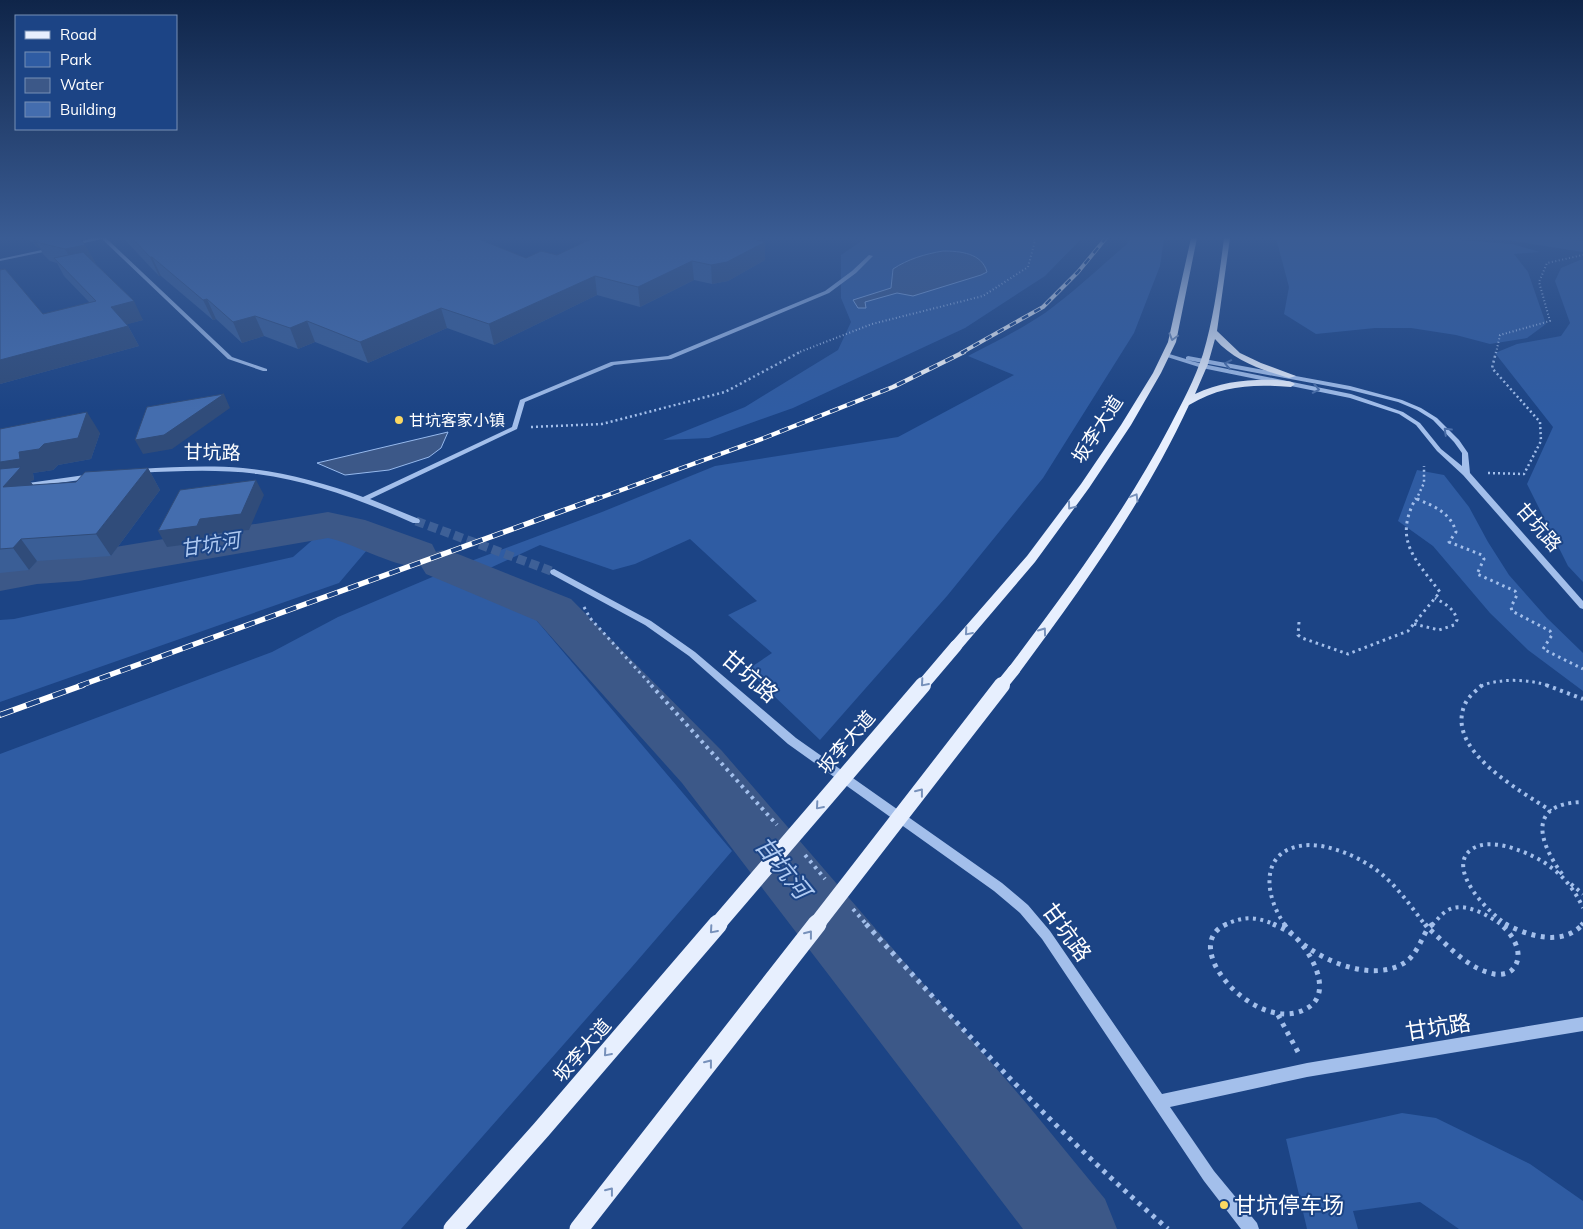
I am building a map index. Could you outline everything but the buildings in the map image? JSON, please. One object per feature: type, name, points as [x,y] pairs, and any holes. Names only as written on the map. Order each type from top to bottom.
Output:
[{"type":"main road","name":"坂李大道","points":[[453,1229],[541,1130],[1031,559],[1085,486],[1126,425],[1172,342],[1182,295]]},
{"type":"main road","points":[[579,1229],[1014,670],[1084,576],[1134,500],[1170,437],[1203,363],[1219,295]]},
{"type":"main road","points":[[1212,330],[1220,342],[1243,358],[1291,380]]},
{"type":"main road","points":[[1185,404],[1212,388],[1230,384],[1291,380]]},
{"type":"street","points":[[163,295],[230,358],[265,370]]},
{"type":"street","points":[[364,499],[516,428],[522,401],[613,363],[668,358],[819,295]]},
{"type":"street","points":[[1166,355],[1291,380],[1378,394],[1419,409],[1447,429],[1458,441],[1465,453],[1466,473]]},
{"type":"street","points":[[1291,380],[1367,400],[1401,413],[1418,424],[1439,450],[1466,473]]},
{"type":"street","name":"甘坑路","points":[[129,472],[189,468],[259,472],[364,499],[416,520]]},
{"type":"street","name":"甘坑路","points":[[1466,473],[1583,606]]},
{"type":"street","points":[[0,489],[100,475]]},
{"type":"street","name":"甘坑路","points":[[554,572],[648,623],[692,654],[792,741],[998,887],[1024,909],[1046,935],[1160,1102],[1307,1070],[1583,1024]]},
{"type":"street","points":[[1160,1102],[1209,1176],[1251,1229]]},
{"type":"path","points":[[516,428],[602,424],[725,392],[800,352],[872,324],[984,295]]},
{"type":"path","points":[[1466,473],[1524,474],[1541,441],[1540,422],[1492,368],[1500,334],[1550,321],[1543,295]]},
{"type":"path","points":[[1299,622],[1298,635],[1302,638],[1348,654],[1408,631],[1440,592],[1405,542],[1404,527],[1426,483],[1424,466]]},
{"type":"path","points":[[1417,499],[1436,506],[1456,526],[1456,532],[1449,542],[1482,556],[1484,559],[1483,563],[1477,574],[1515,591],[1517,595],[1511,607],[1512,611],[1550,631],[1552,635],[1544,649],[1583,669]]},
{"type":"path","points":[[1414,624],[1436,631],[1448,630],[1454,626],[1457,621],[1456,615],[1445,603],[1435,598]]},
{"type":"path","points":[[1551,811],[1491,771],[1473,751],[1461,723],[1466,701],[1482,685],[1508,680],[1541,683],[1583,699]]},
{"type":"path","points":[[1583,802],[1572,802],[1553,807],[1543,819],[1541,836],[1549,856],[1578,894],[1583,908]]},
{"type":"path","points":[[1583,894],[1549,865],[1511,846],[1478,845],[1468,852],[1462,861],[1463,874],[1470,889],[1498,919],[1516,942],[1520,953],[1519,963],[1514,970],[1504,973],[1492,973],[1464,960],[1428,928],[1396,886],[1376,868],[1354,856],[1331,848],[1310,845],[1291,849],[1277,857],[1269,871],[1268,888],[1275,908],[1292,934],[1306,948],[1316,964],[1320,981],[1318,996],[1310,1008],[1296,1014],[1278,1015],[1260,1009],[1242,999],[1226,985],[1216,969],[1211,953],[1212,939],[1217,927],[1228,920],[1242,917],[1258,918],[1276,924],[1292,934],[1309,948],[1336,962],[1364,970],[1388,970],[1407,961],[1428,928],[1449,908],[1471,908],[1498,919],[1520,930],[1541,936],[1560,938],[1575,933],[1583,923]]},
{"type":"path","points":[[1278,1015],[1307,1070]]},
{"type":"green space","points":[[841,295],[1015,295],[965,328],[793,408],[709,438],[663,440],[745,407],[838,350],[851,322]]},
{"type":"green space","points":[[1068,295],[1149,295],[1134,333],[1043,478],[947,596],[820,740],[747,670],[772,653],[728,615],[757,601],[690,539],[635,564],[613,570],[540,545],[462,581],[526,608],[732,851],[401,1229],[0,1229],[0,754],[272,652],[338,617],[463,564],[602,512],[715,466],[898,437],[1014,375],[968,356],[1007,336],[1045,313]]},
{"type":"green space","points":[[1287,295],[1536,295],[1546,324],[1527,338],[1490,344],[1456,335],[1411,328],[1375,328],[1316,334],[1284,314]]},
{"type":"green space","points":[[1560,295],[1583,295],[1583,582],[1568,566],[1527,484],[1553,427],[1495,353],[1517,344],[1561,336],[1570,323]]},
{"type":"green space","points":[[1417,470],[1444,475],[1469,507],[1509,575],[1547,618],[1583,653],[1583,691],[1528,650],[1490,613],[1433,546],[1398,521]]},
{"type":"green space","points":[[324,530],[353,537],[367,550],[339,583],[0,702],[0,620],[14,619],[293,557]]},
{"type":"green space","points":[[1402,1113],[1436,1118],[1530,1164],[1583,1201],[1583,1229],[1459,1229],[1420,1202],[1353,1211],[1358,1229],[1307,1229],[1286,1139]]},
{"type":"water","points":[[868,295],[889,295],[865,302],[866,308],[858,308],[853,300]]},
{"type":"water","points":[[448,432],[441,448],[429,457],[389,470],[345,475],[317,463]]},
{"type":"waterway","name":"甘坑河","points":[[0,577],[37,570],[79,567],[328,525],[350,529],[416,554]]},
{"type":"waterway","name":"甘坑河","points":[[442,564],[554,610],[702,767],[999,1132],[1075,1229]]},
{"type":"tunnel","points":[[416,521],[554,572]]},
{"type":"railway","points":[[961,353],[1043,307],[1055,295]]},
{"type":"railway","points":[[594,500],[764,438],[893,387],[964,352]]},
{"type":"railway","points":[[79,686],[598,498]]},
{"type":"railway","points":[[0,715],[83,685]]},
{"type":"place","name":"甘坑客家小镇","points":[[399,420]]},
{"type":"place","name":"甘坑停车场","points":[[1224,1205]]}]
